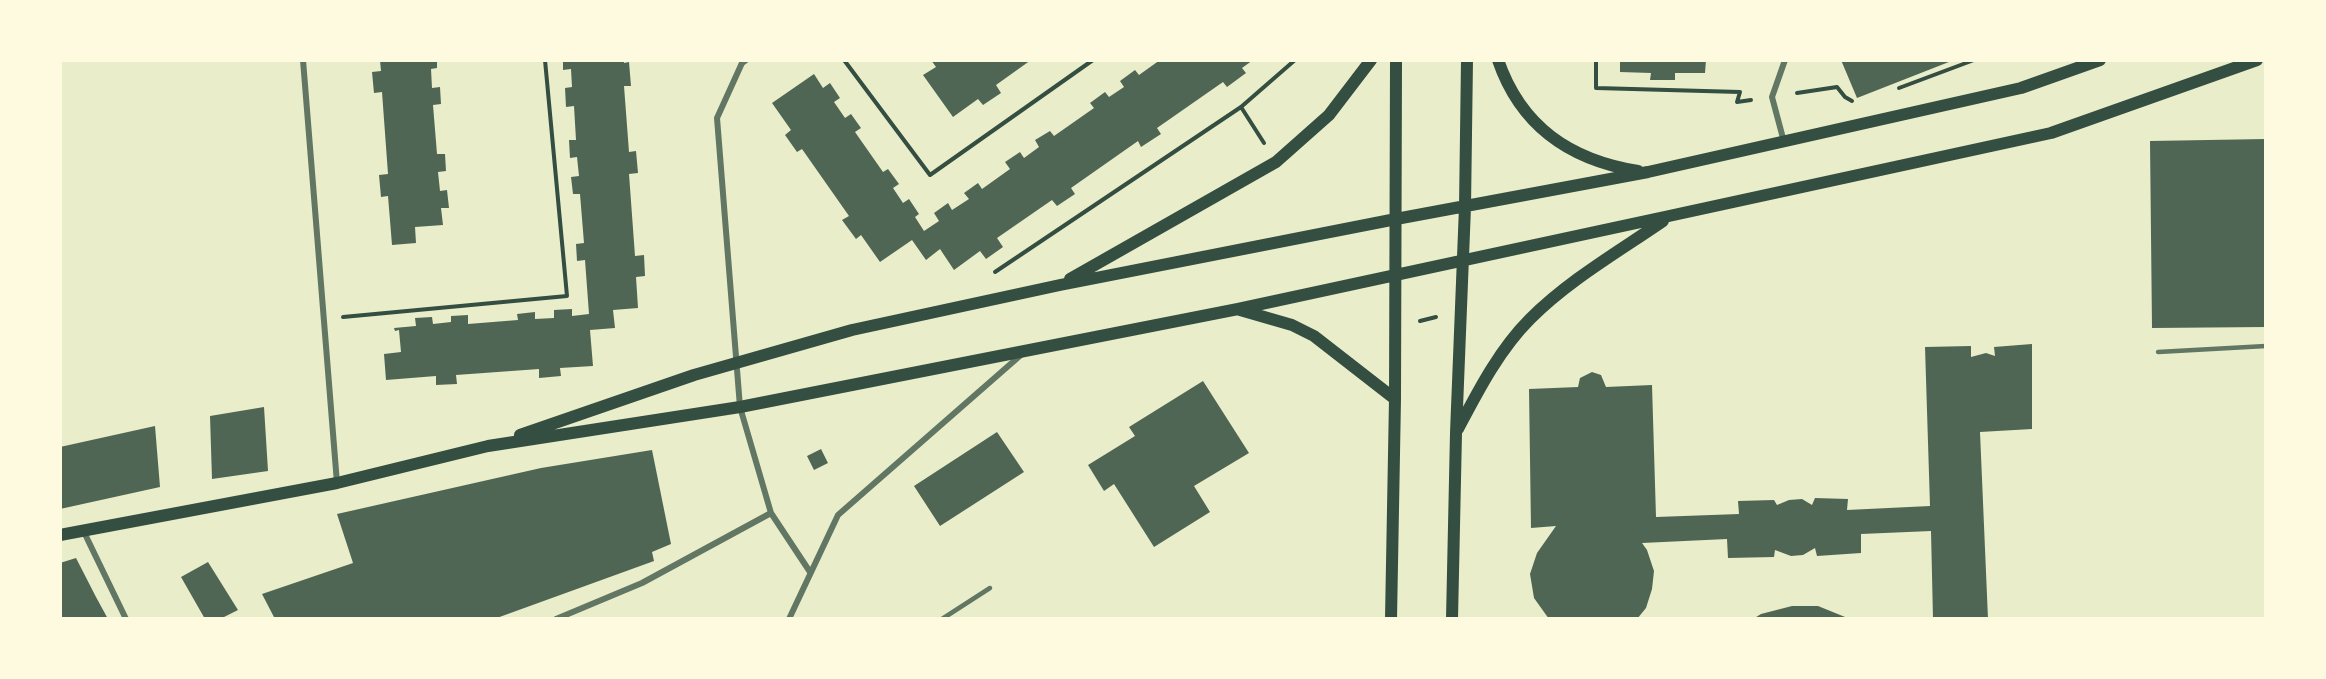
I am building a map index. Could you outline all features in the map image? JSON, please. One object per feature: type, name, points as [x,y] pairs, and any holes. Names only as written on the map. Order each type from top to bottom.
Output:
[{"type":"main road","points":[[1059,285],[1276,162],[1329,115],[1371,60]]},
{"type":"main road","points":[[1391,619],[1396,327],[1396,60]]},
{"type":"main road","points":[[1452,619],[1456,433],[1465,207],[1467,60]]},
{"type":"main road","points":[[1498,60],[1504,78],[1516,100],[1549,136],[1594,161],[1612,167],[1648,172]]},
{"type":"main road","points":[[60,535],[336,483],[488,446],[736,363],[852,330],[1059,285],[1648,172],[2021,88],[2100,60]]},
{"type":"main road","points":[[488,446],[740,407],[1238,309],[2051,133],[2257,60]]},
{"type":"main road","points":[[1456,433],[1483,382],[1528,320],[1552,299],[1669,216]]},
{"type":"main road","points":[[1238,309],[1292,325],[1314,336],[1395,399]]},
{"type":"street","points":[[303,60],[336,483]]},
{"type":"street","points":[[746,60],[742,63],[717,118],[740,407],[771,513],[810,572]]},
{"type":"street","points":[[1784,142],[1772,97],[1785,60]]},
{"type":"street","points":[[789,619],[838,515],[1026,351]]},
{"type":"street","points":[[556,619],[642,583],[771,513]]},
{"type":"street","points":[[83,530],[126,619]]},
{"type":"lane","points":[[2158,352],[2266,346]]},
{"type":"lane","points":[[942,619],[990,588]]},
{"type":"path","points":[[324,319],[567,296],[545,60]]},
{"type":"path","points":[[844,60],[930,175],[1093,60]]},
{"type":"path","points":[[994,273],[1241,107],[1294,60]]},
{"type":"path","points":[[1596,60],[1596,88],[1740,92],[1737,102],[1837,87],[1849,100],[1860,101]]},
{"type":"path","points":[[1890,91],[1974,60]]},
{"type":"path","points":[[1241,107],[1276,162]]},
{"type":"path","points":[[1396,327],[1461,311]]},
{"type":"building","points":[[380,60],[437,60],[437,68],[431,69],[432,88],[440,87],[441,104],[433,105],[437,154],[445,154],[446,171],[438,172],[440,191],[447,190],[449,208],[441,208],[443,225],[415,227],[416,243],[392,245],[388,196],[381,197],[379,175],[388,174],[382,92],[374,93],[372,72],[381,71]]},
{"type":"building","points":[[563,60],[624,60],[624,63],[629,62],[631,86],[624,86],[629,152],[636,151],[638,173],[629,174],[635,256],[644,255],[645,276],[636,277],[638,308],[613,310],[615,328],[590,330],[593,366],[560,368],[561,376],[539,378],[539,369],[456,375],[457,384],[436,385],[436,376],[386,380],[384,354],[401,352],[399,330],[395,331],[394,328],[416,326],[415,318],[432,317],[433,324],[451,322],[451,316],[468,315],[468,324],[518,320],[517,314],[535,312],[535,319],[554,318],[554,310],[572,309],[572,316],[589,314],[585,260],[577,261],[576,244],[584,243],[580,194],[573,194],[571,177],[579,176],[577,157],[570,158],[569,140],[576,140],[574,106],[566,107],[565,88],[572,87],[571,69],[563,70]]},
{"type":"building","points":[[931,60],[1031,60],[996,85],[1001,93],[983,105],[978,99],[953,117],[923,75],[936,67]]},
{"type":"building","points":[[1160,60],[1253,60],[1242,68],[1246,73],[1227,87],[1223,82],[1157,128],[1161,134],[1141,147],[1138,141],[1071,188],[1075,194],[1057,206],[1052,200],[997,238],[1003,247],[986,259],[980,251],[954,270],[940,249],[926,260],[912,240],[880,262],[861,235],[856,239],[842,220],[849,216],[802,149],[797,152],[785,135],[791,130],[772,103],[814,74],[823,88],[830,83],[840,98],[834,102],[845,118],[851,114],[861,128],[855,132],[883,172],[888,169],[899,184],[893,188],[903,203],[909,199],[919,214],[915,217],[924,231],[939,221],[934,213],[948,203],[952,210],[969,199],[964,193],[978,183],[982,189],[1010,169],[1005,162],[1020,152],[1024,158],[1039,147],[1035,140],[1050,131],[1054,136],[1094,108],[1090,103],[1105,92],[1109,97],[1124,87],[1120,81],[1135,70],[1139,75]]},
{"type":"building","points":[[1620,60],[1706,60],[1705,73],[1675,73],[1675,80],[1650,80],[1651,73],[1620,72]]},
{"type":"building","points":[[1841,60],[1954,60],[1857,98]]},
{"type":"building","points":[[2266,139],[2266,327],[2152,328],[2150,141]]},
{"type":"building","points":[[2032,344],[2032,429],[1980,432],[1988,619],[1933,619],[1931,531],[1861,534],[1861,553],[1817,556],[1815,548],[1803,555],[1791,556],[1775,550],[1774,557],[1728,558],[1727,539],[1642,543],[1647,550],[1654,571],[1652,589],[1646,608],[1637,619],[1549,619],[1534,598],[1530,574],[1537,553],[1556,526],[1531,528],[1529,389],[1578,387],[1580,378],[1592,372],[1601,375],[1606,387],[1652,385],[1656,517],[1739,514],[1738,501],[1774,500],[1777,505],[1789,500],[1802,499],[1812,505],[1815,498],[1848,499],[1847,510],[1930,506],[1925,347],[1971,346],[1971,357],[1986,353],[1995,356],[1994,347]]},
{"type":"building","points":[[1203,381],[1249,453],[1194,486],[1210,512],[1154,547],[1114,484],[1104,491],[1088,465],[1135,436],[1129,427]]},
{"type":"building","points":[[264,407],[268,471],[212,479],[210,416]]},
{"type":"building","points":[[155,426],[160,487],[60,509],[60,447]]},
{"type":"building","points":[[997,432],[1024,472],[940,526],[914,486]]},
{"type":"building","points":[[821,449],[828,463],[814,470],[807,456]]},
{"type":"building","points":[[652,450],[671,544],[652,552],[654,561],[494,619],[275,619],[262,594],[353,563],[337,514],[541,468]]},
{"type":"building","points":[[76,558],[108,619],[60,619],[60,563]]},
{"type":"building","points":[[208,562],[238,610],[220,619],[205,619],[181,577]]},
{"type":"building","points":[[1792,606],[1818,606],[1850,619],[1753,619],[1761,614]]}]
